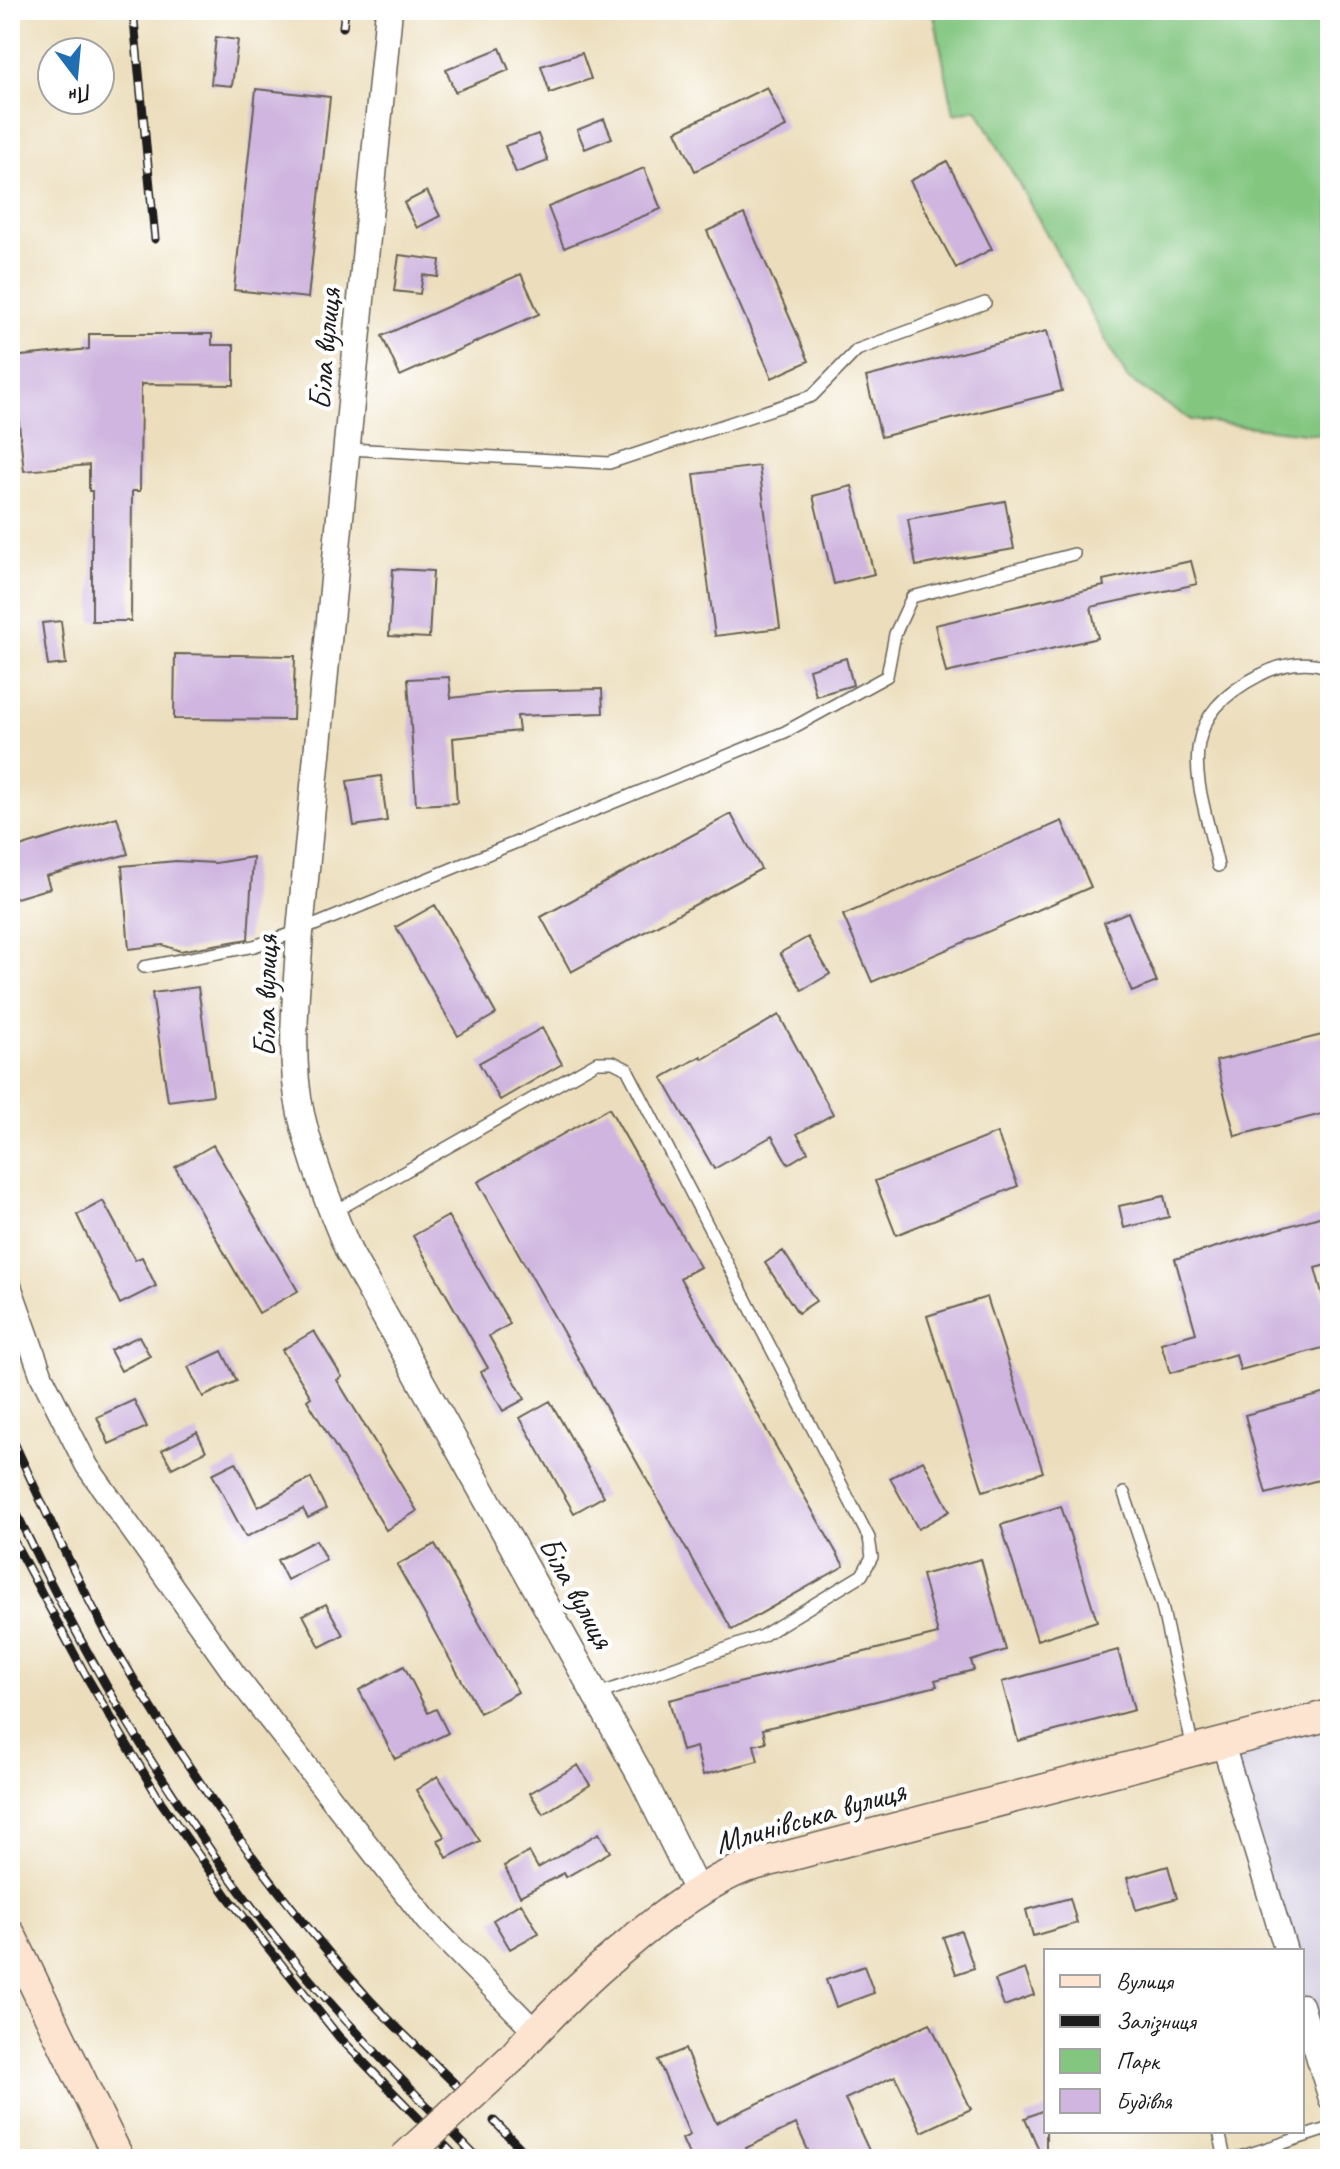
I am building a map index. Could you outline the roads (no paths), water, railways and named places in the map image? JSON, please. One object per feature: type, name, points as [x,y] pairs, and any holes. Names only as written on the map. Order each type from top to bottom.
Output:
[{"type":"main road","name":"Млинівська вулиця","points":[[403,2159],[608,1963],[697,1891],[746,1867],[1330,1715]]},
{"type":"main road","points":[[10,1934],[119,2159]]},
{"type":"street","name":"Біла вулиця","points":[[389,10],[349,449],[300,931],[294,1041],[301,1112],[332,1213],[356,1265],[642,1778],[697,1891]]},
{"type":"street","points":[[10,1286],[42,1377],[95,1478],[235,1675],[427,1921],[535,2031]]},
{"type":"street","points":[[1222,1741],[1285,1949]]},
{"type":"street","points":[[1304,2009],[1323,2051],[1330,2099]]},
{"type":"lane","points":[[349,449],[609,463],[812,396],[857,350],[985,303]]},
{"type":"lane","points":[[144,967],[254,946],[300,931],[785,732],[887,676],[895,634],[912,597],[1074,554]]},
{"type":"lane","points":[[1218,866],[1195,756],[1205,718],[1231,690],[1276,666],[1319,663],[1330,669]]},
{"type":"lane","points":[[332,1213],[597,1062],[613,1062],[627,1069],[869,1538],[872,1557],[862,1575],[762,1636],[596,1696]]},
{"type":"lane","points":[[1124,1493],[1162,1606],[1193,1750]]},
{"type":"lane","points":[[1234,2159],[1330,2128]]},
{"type":"lane","points":[[1219,2133],[1225,2159]]},
{"type":"railway","points":[[133,10],[155,239]]},
{"type":"railway","points":[[343,27],[345,10]]},
{"type":"railway","points":[[10,1434],[114,1646],[202,1785],[266,1874],[334,1959],[381,2012],[461,2090]]},
{"type":"railway","points":[[10,1499],[103,1681],[214,1855],[318,1989],[478,2159]]},
{"type":"railway","points":[[10,1534],[85,1674],[161,1802],[228,1897],[339,2037],[458,2159]]},
{"type":"railway","points":[[494,2121],[531,2159]]}]
